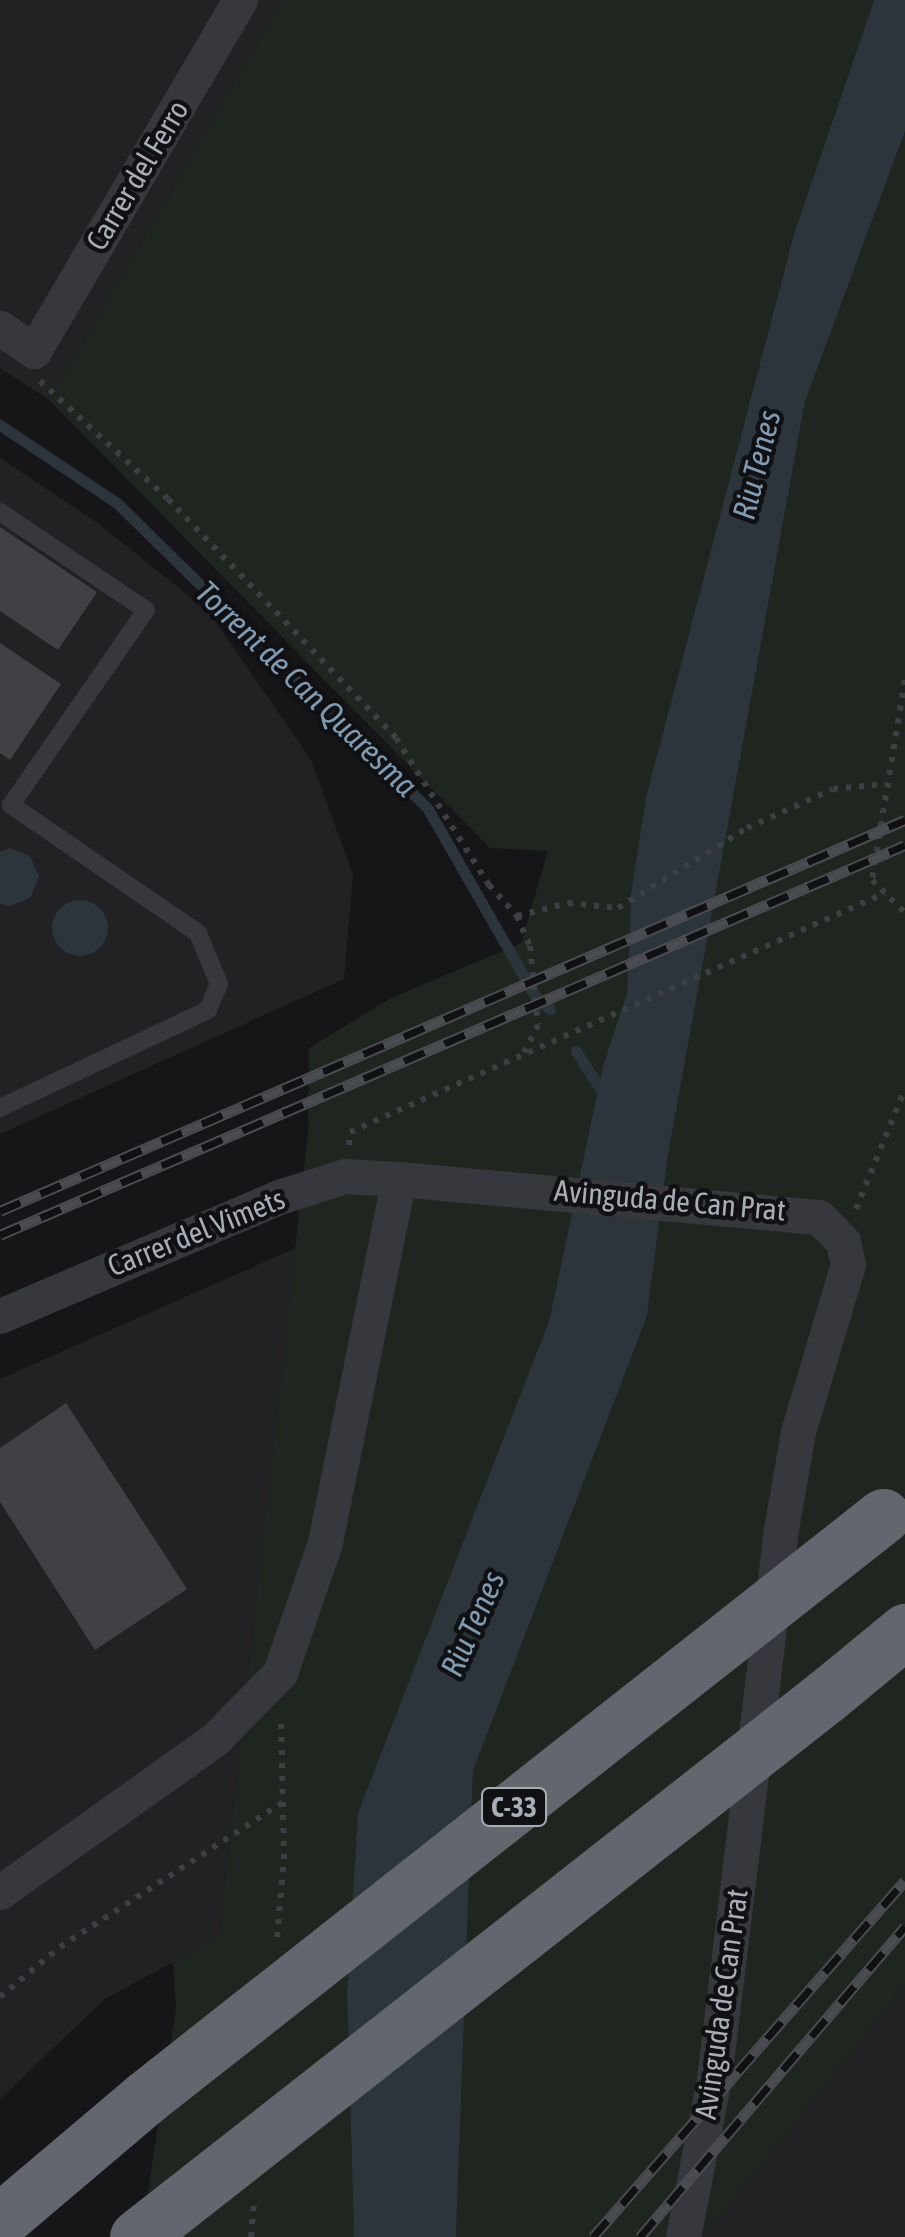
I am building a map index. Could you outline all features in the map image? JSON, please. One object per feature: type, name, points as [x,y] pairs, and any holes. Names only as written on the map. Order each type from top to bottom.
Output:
[{"type":"highway","name":"C-33","points":[[0,2221],[145,2098],[894,1507]]},
{"type":"highway","points":[[137,2237],[825,1698],[905,1631]]},
{"type":"street","name":"Carrer del Ferro","points":[[34,351],[240,0]]},
{"type":"street","points":[[0,328],[34,351]]},
{"type":"street","name":"Carrer del Vimets","points":[[0,1316],[174,1238],[345,1176],[399,1179]]},
{"type":"street","points":[[0,1892],[215,1738],[280,1673],[325,1542],[399,1179]]},
{"type":"street","name":"Avinguda de Can Prat","points":[[399,1179],[799,1211],[818,1217],[842,1242],[848,1264],[840,1308],[798,1432],[781,1529],[714,2079],[683,2237]]},
{"type":"lane","points":[[0,512],[146,610],[11,805],[198,933],[219,984],[208,1010],[0,1108]]},
{"type":"path","points":[[34,351],[40,384],[168,499],[396,738],[489,885],[517,916],[530,946],[538,1025],[524,1055]]},
{"type":"path","points":[[905,680],[884,784],[872,880],[905,913]]},
{"type":"path","points":[[517,916],[568,903],[618,908],[700,858],[833,788],[884,784]]},
{"type":"path","points":[[345,1176],[350,1132],[885,893]]},
{"type":"path","points":[[842,1242],[905,1089]]},
{"type":"path","points":[[0,1997],[60,1948],[283,1802],[280,1673]]},
{"type":"shaded area","points":[[0,0],[281,0],[49,400],[0,368]]},
{"type":"shaded area","points":[[281,0],[874,0],[794,234],[646,797],[631,893],[627,993],[603,1066],[549,1321],[359,1813],[347,1992],[354,2237],[141,2237],[176,2009],[173,1962],[219,1936],[308,1132],[309,1048],[391,998],[521,943],[548,851],[490,848],[49,400]]},
{"type":"shaded area","points":[[905,131],[905,1986],[704,2237],[456,2237],[473,1771],[647,1316],[668,1155],[805,402]]},
{"type":"shaded area","points":[[0,458],[99,524],[209,612],[311,760],[353,874],[344,979],[0,1134]]},
{"type":"shaded area","points":[[296,1248],[219,1937],[105,1999],[0,2099],[0,1379]]},
{"type":"shaded area","points":[[905,1986],[905,2237],[704,2237]]},
{"type":"water","name":"Riu Tenes","points":[[874,0],[905,0],[905,131],[805,402],[668,1155],[647,1316],[473,1771],[456,2237],[354,2237],[347,1992],[358,1813],[549,1321],[603,1066],[627,993],[631,893],[646,797],[794,234]]},
{"type":"water","points":[[10,848],[30,856],[39,877],[30,898],[10,906],[0,904],[0,852]]},
{"type":"water","points":[[80,900],[100,908],[108,928],[100,948],[80,956],[60,948],[52,928],[60,908]]},
{"type":"building","points":[[0,527],[97,592],[58,650],[0,611]]},
{"type":"building","points":[[0,643],[61,684],[10,760],[0,753]]},
{"type":"building","points":[[66,1403],[187,1589],[95,1650],[0,1502],[0,1448]]},
{"type":"waterway","name":"Torrent de Can Quaresma","points":[[0,425],[117,503],[428,809],[535,996],[550,1009]]},
{"type":"waterway","name":"Torrent de Can Quaresma","points":[[576,1051],[606,1098]]},
{"type":"railway","points":[[0,1211],[905,820]]},
{"type":"railway","points":[[0,1235],[905,845]]},
{"type":"railway","points":[[593,2237],[905,1881]]},
{"type":"railway","points":[[640,2237],[905,1927]]}]
